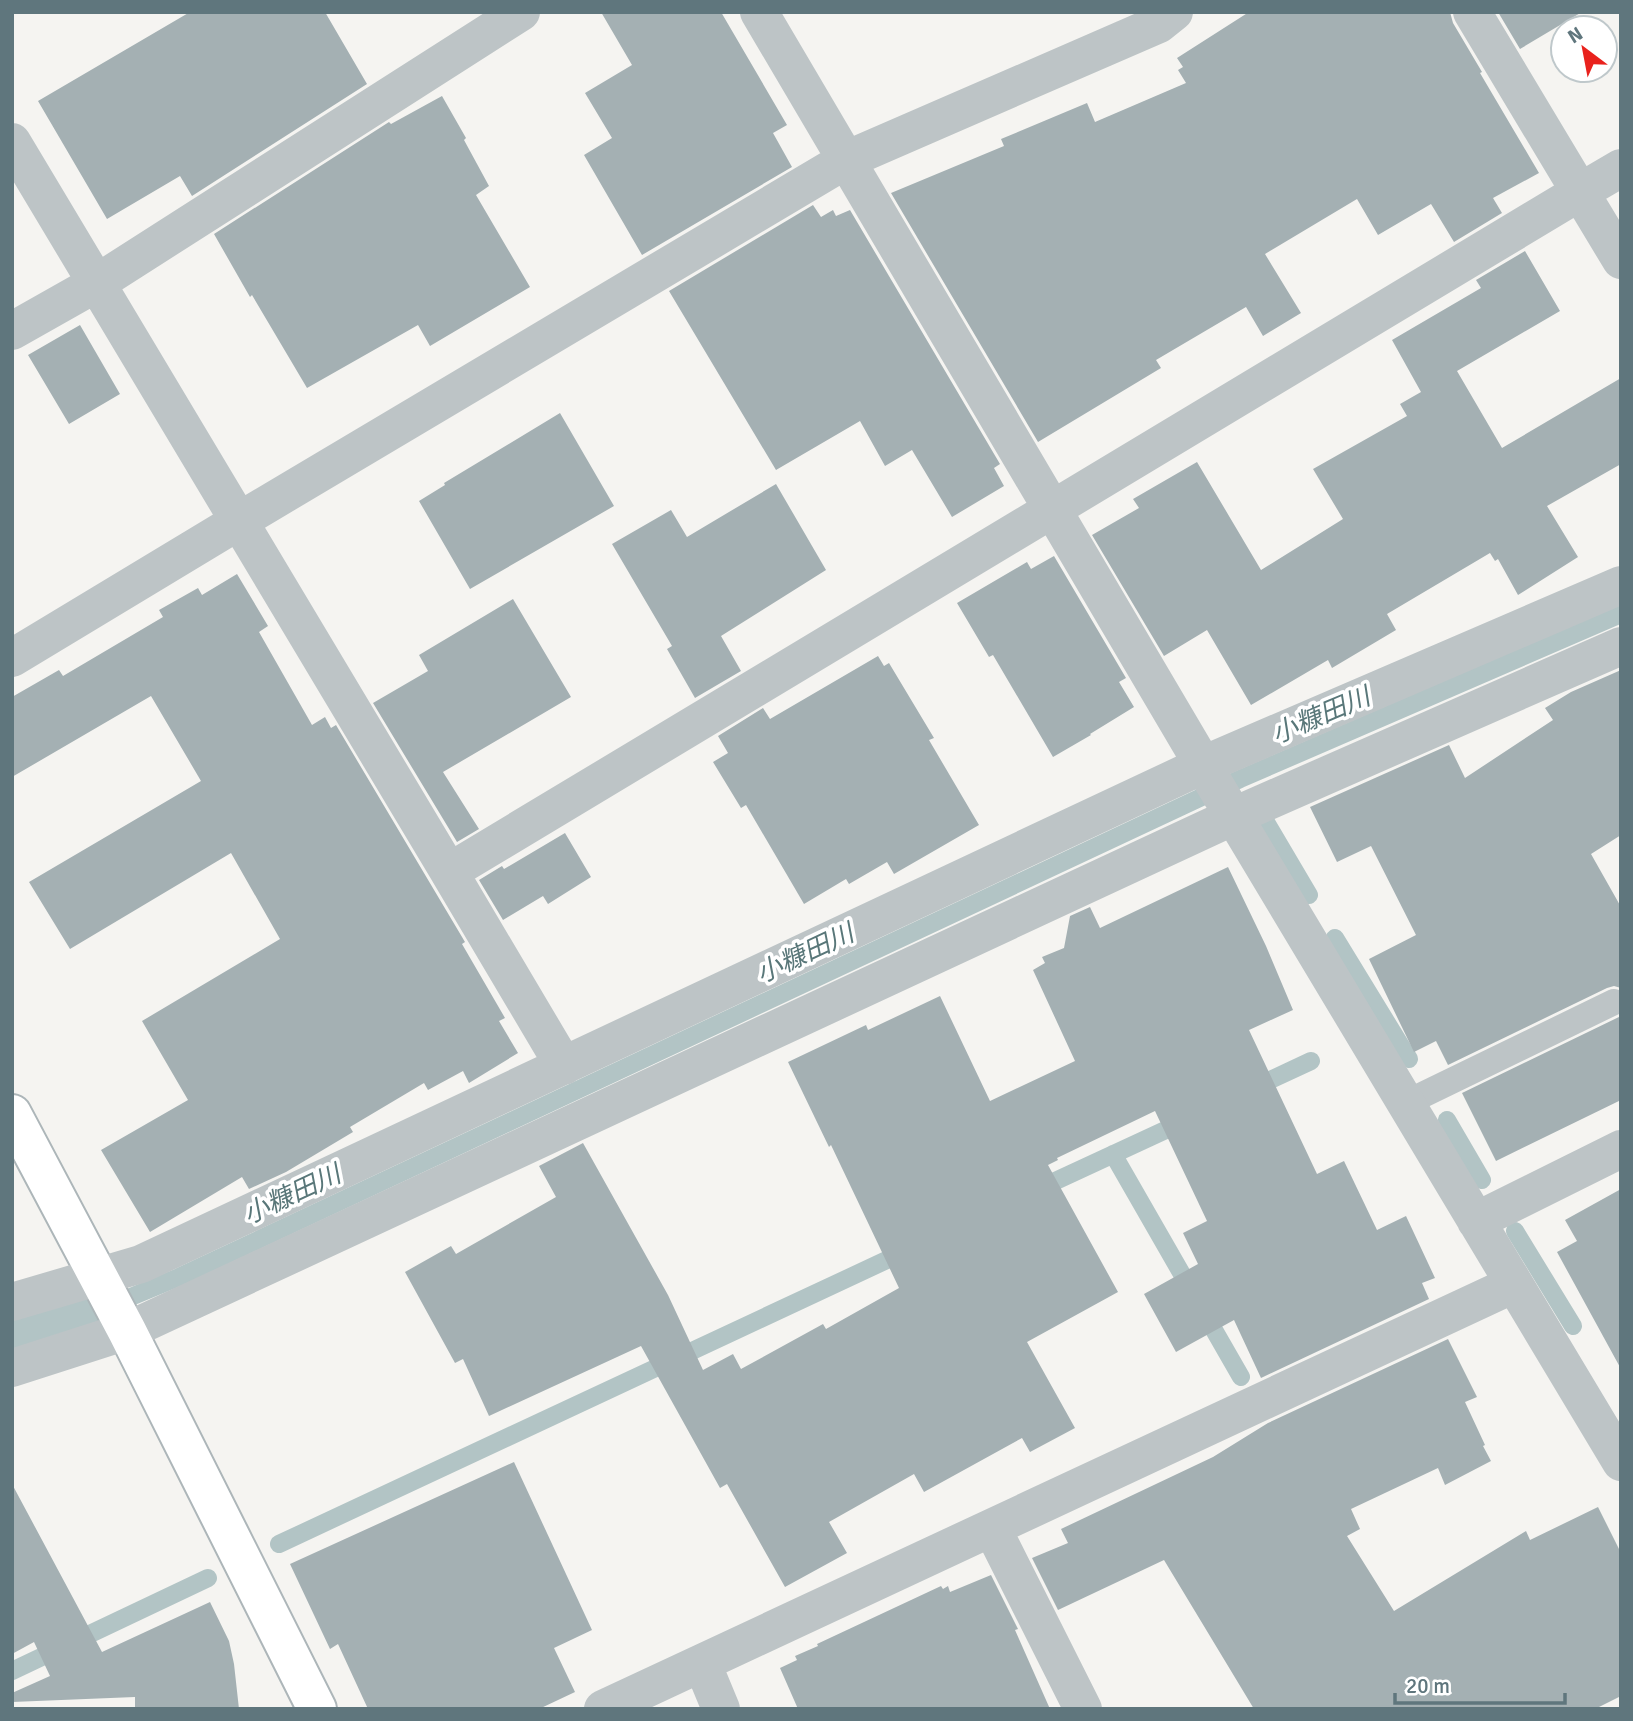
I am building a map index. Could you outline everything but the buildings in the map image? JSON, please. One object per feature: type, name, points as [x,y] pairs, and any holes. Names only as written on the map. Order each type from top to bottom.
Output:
[{"type":"street","points":[[12,331],[97,283],[521,12]]},
{"type":"street","points":[[759,12],[1218,790],[1621,1462]]},
{"type":"street","points":[[12,658],[846,160],[1159,24],[1174,12]]},
{"type":"street","points":[[1472,12],[1621,260]]},
{"type":"street","points":[[12,142],[565,1066]]},
{"type":"street","points":[[449,872],[1621,168]]},
{"type":"street","points":[[12,1367],[124,1326],[1218,790],[1621,584]]},
{"type":"street","points":[[12,1302],[100,1281],[141,1264],[565,1066],[1218,790],[1621,646]]},
{"type":"street","points":[[12,1114],[124,1326],[317,1709]]},
{"type":"street","points":[[1476,1221],[1621,1149]]},
{"type":"street","points":[[604,1709],[1514,1284]]},
{"type":"street","points":[[992,1528],[1083,1709]]},
{"type":"street","points":[[702,1663],[721,1709]]},
{"type":"lane","points":[[1406,1103],[1614,1002]]},
{"type":"shaded area","points":[[92,1296],[103,1320],[12,1349],[12,1320]]},
{"type":"waterway","name":"小糠田川","points":[[109,1306],[179,1277],[1240,779],[1621,614]]},
{"type":"waterway","points":[[1260,812],[1309,895]]},
{"type":"waterway","points":[[1335,938],[1409,1059]]},
{"type":"waterway","points":[[1251,1089],[1311,1061]]},
{"type":"waterway","points":[[1447,1120],[1482,1180]]},
{"type":"waterway","points":[[1036,1190],[1185,1121]]},
{"type":"waterway","points":[[1113,1154],[1241,1377]]},
{"type":"waterway","points":[[1515,1231],[1573,1326]]},
{"type":"waterway","points":[[279,1544],[906,1251]]},
{"type":"waterway","points":[[12,1671],[208,1578]]}]
